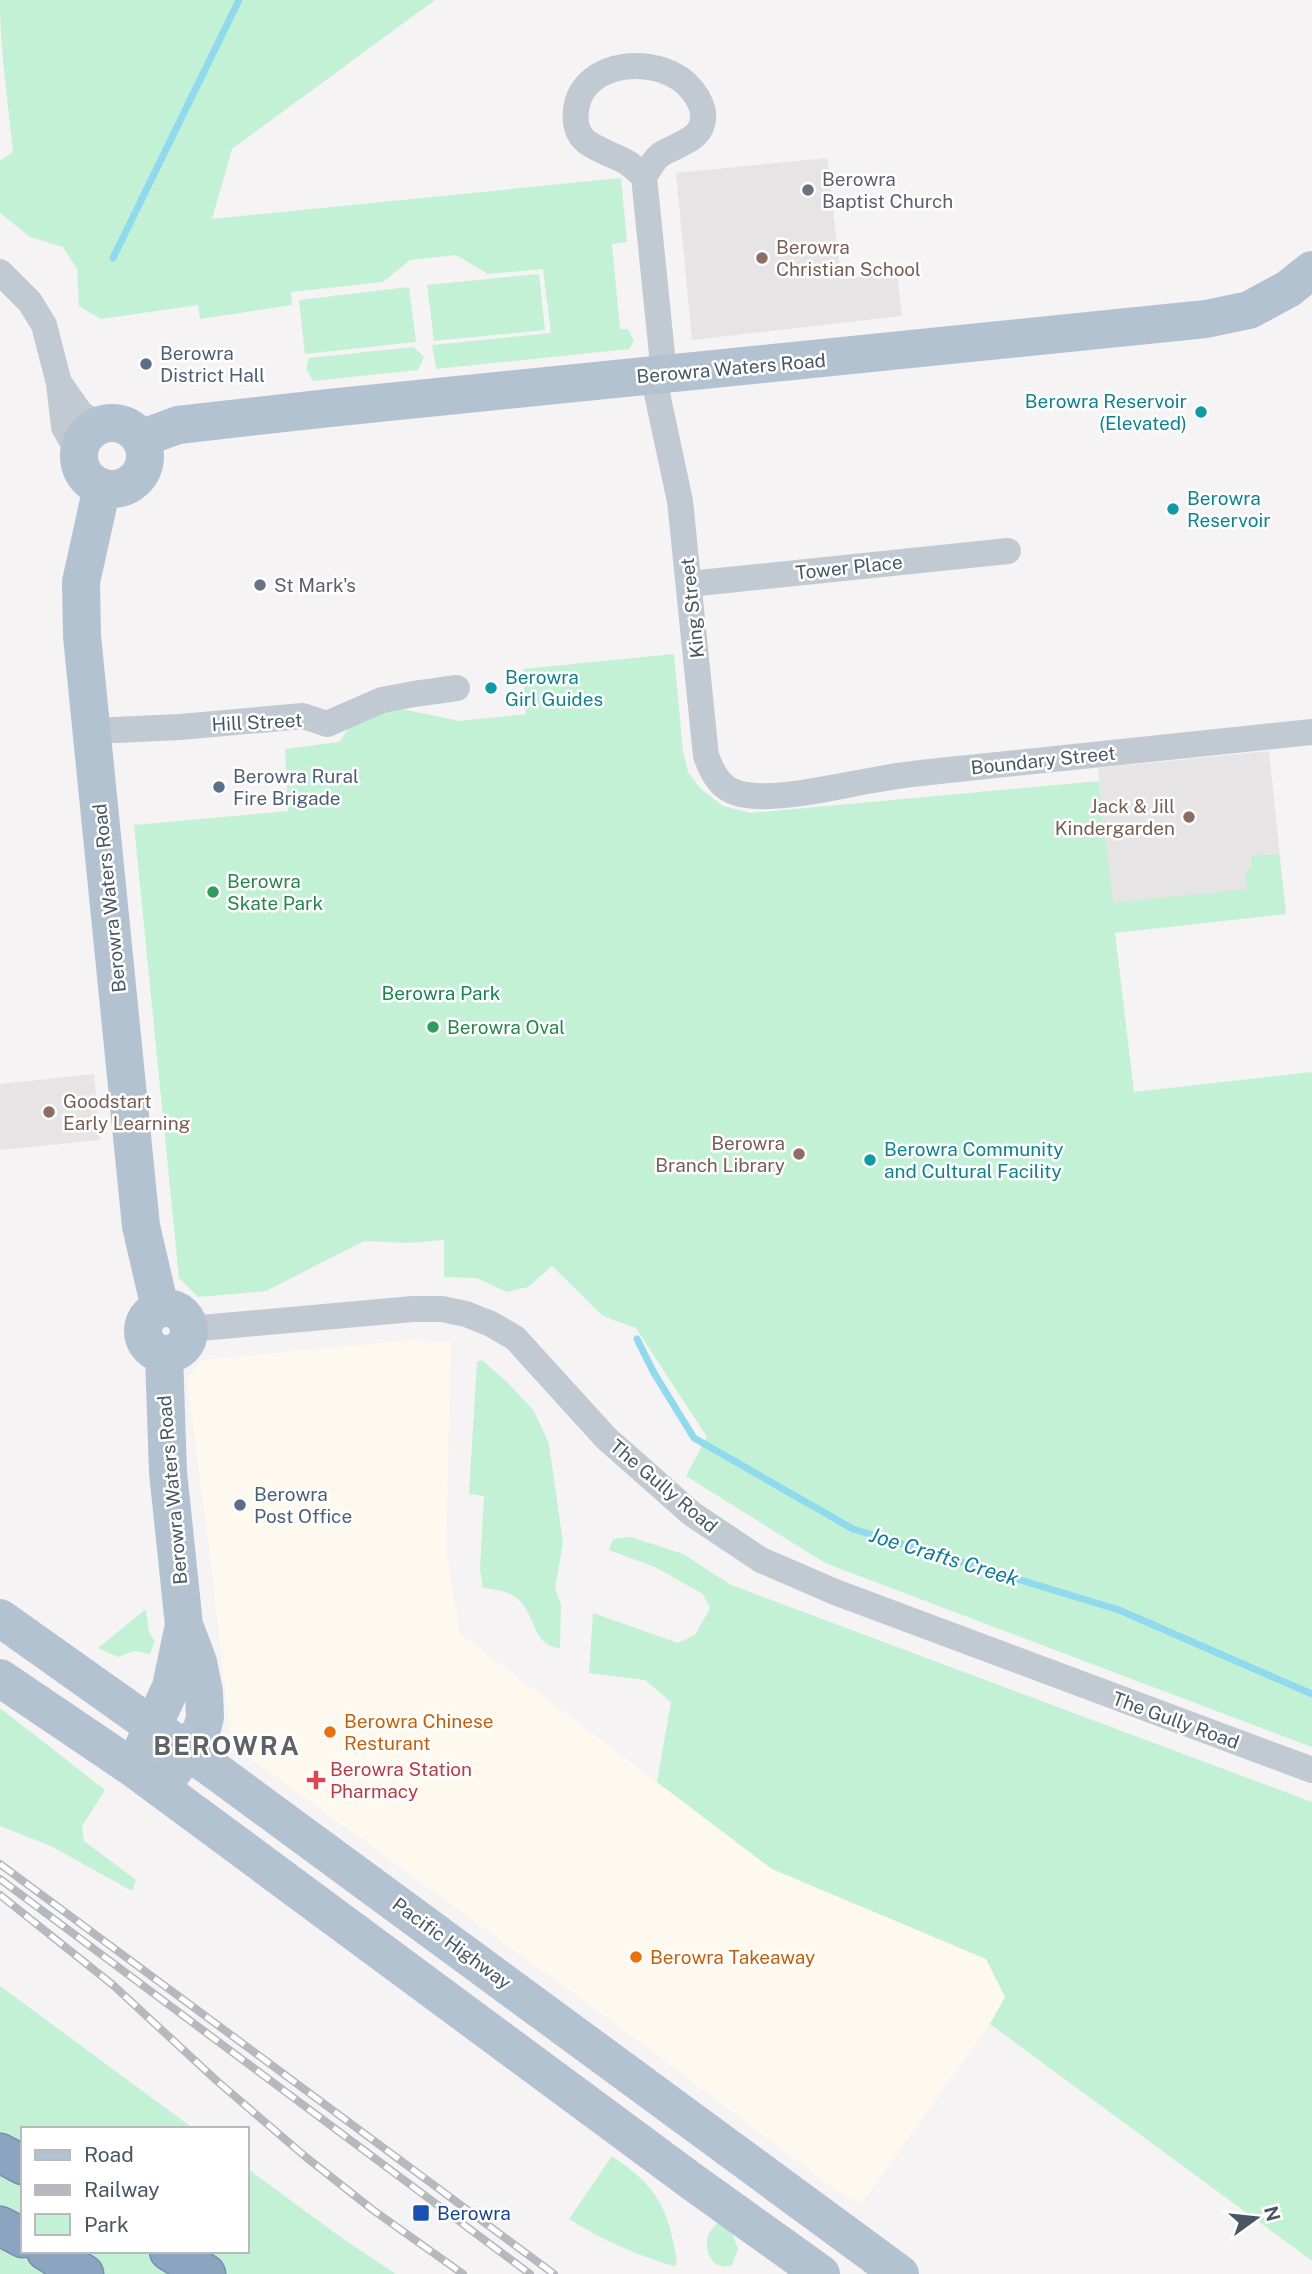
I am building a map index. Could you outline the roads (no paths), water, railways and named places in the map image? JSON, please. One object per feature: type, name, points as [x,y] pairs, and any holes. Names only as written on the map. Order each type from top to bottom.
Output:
[{"type":"highway","points":[[0,2153],[21,2164]]},
{"type":"highway","points":[[0,2226],[21,2237]]},
{"type":"highway","points":[[49,2253],[84,2274]]},
{"type":"highway","points":[[172,2253],[206,2274]]},
{"type":"main road","name":"Berowra Waters Road","points":[[140,439],[178,425],[1206,319],[1249,310],[1288,289],[1312,270]]},
{"type":"main road","points":[[111,423],[132,430],[140,439],[145,458],[138,477],[121,488],[102,487],[94,483],[83,471],[90,440],[111,423]]},
{"type":"main road","name":"Berowra Waters Road","points":[[102,487],[81,582],[82,636],[141,1226],[171,1331],[168,1472],[184,1625],[198,1662],[204,1692],[205,1717],[202,1729],[188,1751],[146,1778]]},
{"type":"main road","name":"Pacific Highway","points":[[0,1618],[188,1751],[900,2274]]},
{"type":"main road","name":"Berowra Waters Road","points":[[146,1778],[153,1726],[170,1687],[184,1625]]},
{"type":"main road","points":[[0,1678],[146,1778],[821,2274]]},
{"type":"street","points":[[629,66],[653,66],[671,73],[689,85],[700,99],[704,116],[701,128],[693,137],[663,153],[644,177],[627,162],[582,137],[575,119],[577,99],[591,83],[608,71],[629,66]]},
{"type":"street","name":"King Street","points":[[644,177],[659,375],[680,501],[704,742],[712,771],[720,783],[731,791],[775,795]]},
{"type":"street","points":[[0,272],[30,302],[44,325],[59,383],[64,427],[90,440]]},
{"type":"street","points":[[59,383],[81,414],[90,440]]},
{"type":"street","name":"Tower Place","points":[[689,584],[1008,551]]},
{"type":"street","name":"Hill Street","points":[[93,731],[180,727],[303,716],[327,724],[382,701],[457,688]]},
{"type":"street","name":"Boundary Street","points":[[775,795],[939,771],[1312,732]]},
{"type":"street","name":"The Gully Road","points":[[171,1331],[413,1309],[466,1314],[515,1338],[630,1461],[692,1514],[761,1560],[835,1592],[1312,1770]]},
{"type":"waterway","points":[[113,258],[239,0]]},
{"type":"waterway","name":"Joe Crafts Creek","points":[[637,1339],[654,1373],[694,1438],[853,1529],[1119,1610],[1312,1694]]},
{"type":"railway","points":[[0,1864],[554,2274]]},
{"type":"railway","points":[[0,1879],[530,2274]]},
{"type":"railway","points":[[0,1895],[113,1985],[217,2081],[307,2158],[373,2210],[463,2274]]},
{"type":"place","name":"Berowra Baptist Church","points":[[808,190]]},
{"type":"place","name":"Berowra Christian School","points":[[762,258]]},
{"type":"place","name":"Berowra District Hall","points":[[146,364]]},
{"type":"place","name":"Berowra Reservoir (Elevated)","points":[[1201,412]]},
{"type":"place","name":"Berowra Reservoir","points":[[1173,509]]},
{"type":"place","name":"St Mark's","points":[[260,585]]},
{"type":"place","name":"Berowra Girl Guides","points":[[491,688]]},
{"type":"place","name":"Berowra Rural Fire Brigade","points":[[219,787]]},
{"type":"place","name":"Jack & Jill Kindergarden","points":[[1189,817]]},
{"type":"place","name":"Berowra Skate Park","points":[[213,892]]},
{"type":"place","name":"Berowra Oval","points":[[433,1027]]},
{"type":"place","name":"Goodstart Early Learning","points":[[49,1112]]},
{"type":"place","name":"Berowra Branch Library","points":[[799,1154]]},
{"type":"place","name":"Berowra Community and Cultural Facility","points":[[870,1160]]},
{"type":"place","name":"Berowra Post Office","points":[[240,1505]]},
{"type":"place","name":"Berowra Chinese Resturant","points":[[330,1732]]},
{"type":"place","name":"Berowra Station Pharmacy","points":[[316,1780]]},
{"type":"place","name":"Berowra Takeaway","points":[[636,1957]]},
{"type":"place","name":"Berowra","points":[[421,2213]]},
{"type":"district","name":"BEROWRA","points":[[227,1746]]},
{"type":"park label","name":"Berowra Park","points":[[441,993]]}]
